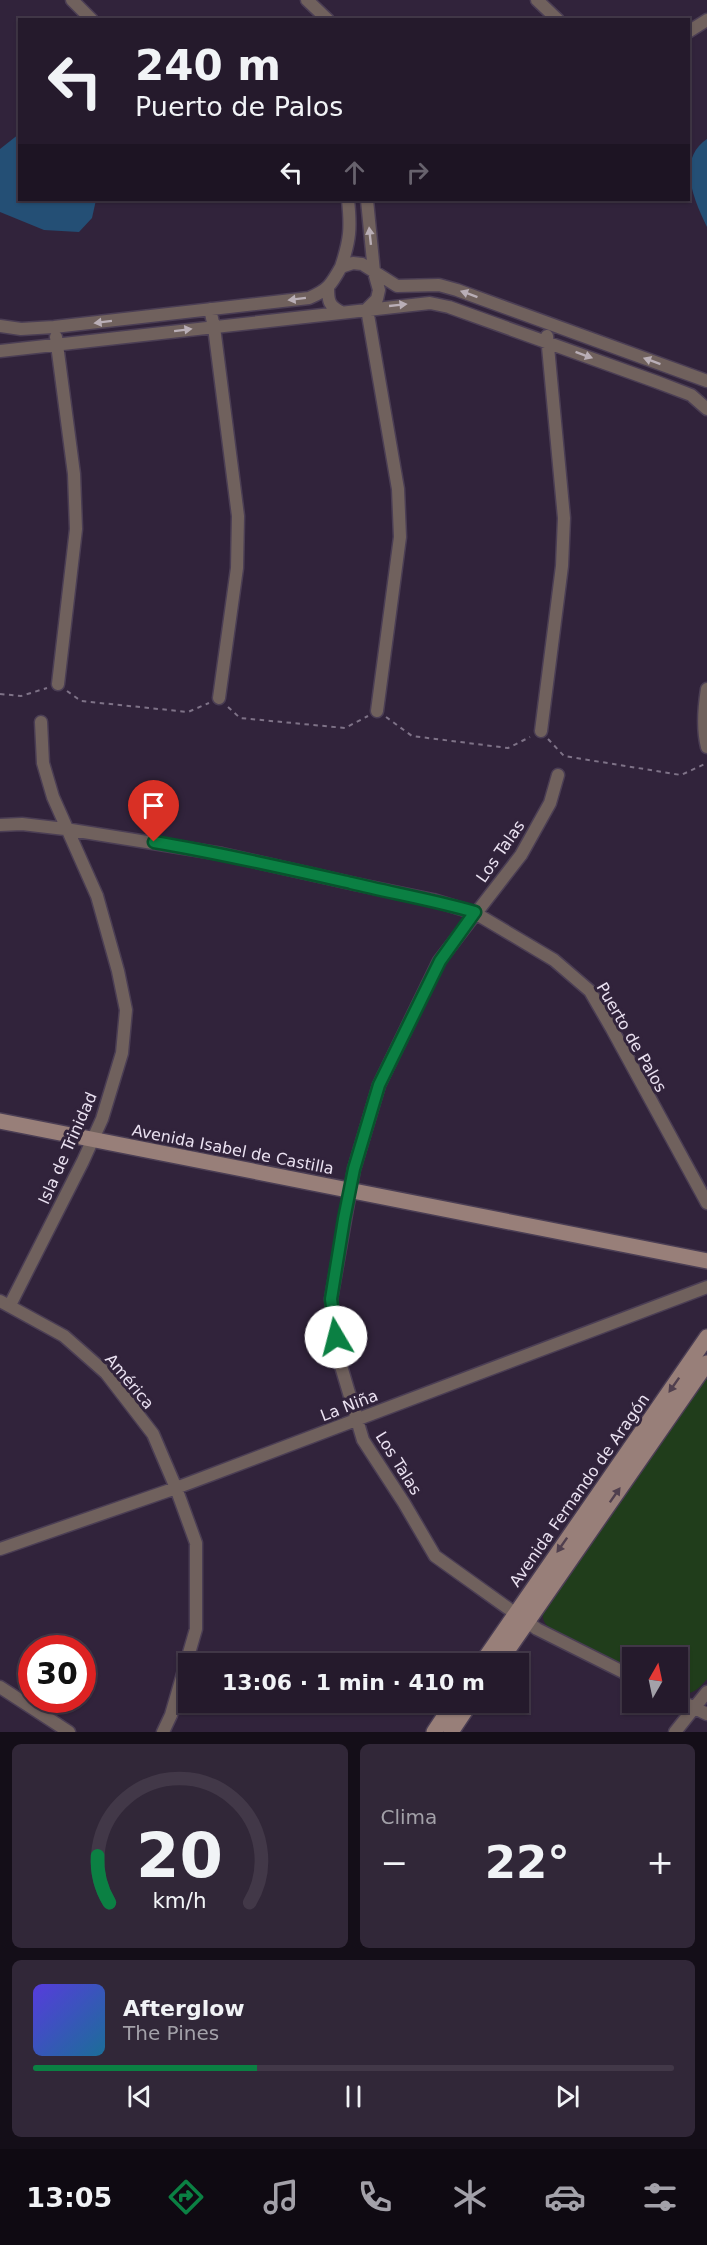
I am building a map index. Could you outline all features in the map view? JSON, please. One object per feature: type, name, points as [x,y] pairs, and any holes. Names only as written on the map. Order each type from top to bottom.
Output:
[{"type":"street","points":[[72,0],[90,18]]},
{"type":"street","points":[[307,0],[326,18]]},
{"type":"street","points":[[537,0],[556,18]]},
{"type":"street","points":[[690,31],[707,20]]},
{"type":"street","points":[[0,326],[54,327],[309,298],[324,292],[341,267],[351,229],[348,201]]},
{"type":"street","points":[[367,201],[374,272],[379,290],[377,299],[367,309]]},
{"type":"street","points":[[341,267],[353,263],[362,264],[397,286],[439,285],[707,381]]},
{"type":"street","points":[[328,288],[328,300],[332,307],[341,312]]},
{"type":"street","points":[[0,351],[430,303],[449,307],[691,395],[707,407]]},
{"type":"street","points":[[210,309],[238,516],[237,568],[219,698]]},
{"type":"street","points":[[367,309],[398,489],[400,537],[378,711]]},
{"type":"street","points":[[541,731],[562,566],[563,528],[547,323]]},
{"type":"street","points":[[54,327],[74,474],[76,529],[58,684]]},
{"type":"street","points":[[707,689],[704,707],[704,736],[707,747]]},
{"type":"street","name":"Isla de Trinidad","points":[[5,1303],[93,1140],[102,1119],[122,1053],[126,1010],[118,971],[97,896],[65,829],[53,797],[43,763],[41,722]]},
{"type":"street","name":"Los Talas","points":[[558,775],[550,803],[521,855],[475,912],[440,961],[379,1085],[349,1190],[331,1299],[338,1356],[363,1440],[435,1556],[537,1629],[622,1672]]},
{"type":"street","name":"Puerto de Palos","points":[[0,825],[22,824],[65,829],[222,854],[433,900],[475,912],[554,960],[590,991],[707,1203]]},
{"type":"street","name":"Avenida Isabel de Castilla","points":[[0,1121],[707,1261]]},
{"type":"street","name":"La Niña","points":[[0,1549],[176,1488],[707,1287]]},
{"type":"street","name":"América","points":[[5,1303],[64,1336],[106,1373],[153,1434],[176,1488],[196,1543],[196,1629],[171,1715],[163,1732]]},
{"type":"street","name":"Avenida Fernando de Aragón","points":[[504,1653],[521,1618],[707,1337]]},
{"type":"street","name":"Avenida Fernando de Aragón","points":[[491,1653],[521,1618],[707,1363]]},
{"type":"street","points":[[0,1687],[69,1732]]},
{"type":"street","points":[[675,1732],[707,1692]]},
{"type":"street","points":[[688,1705],[707,1714]]},
{"type":"street","points":[[434,1732],[447,1713]]},
{"type":"street","points":[[451,1732],[464,1713]]},
{"type":"path","points":[[0,694],[21,696],[58,684],[81,701],[188,712],[219,698],[240,718],[345,728],[378,711],[412,735],[508,748],[541,731],[564,756],[681,775],[707,763]]},
{"type":"green space","points":[[707,1372],[707,1679],[695,1691],[688,1693],[688,1647],[622,1647],[622,1665],[551,1629],[544,1620],[543,1609]]},
{"type":"water","points":[[18,135],[18,201],[96,201],[92,218],[79,232],[44,230],[0,212],[0,149]]},
{"type":"water","points":[[707,139],[707,227],[693,193],[690,169],[692,158]]},
{"type":"route","points":[[154,842],[222,854],[433,900],[475,912],[440,961],[379,1085],[354,1169],[344,1219],[331,1299],[336,1337]]}]
